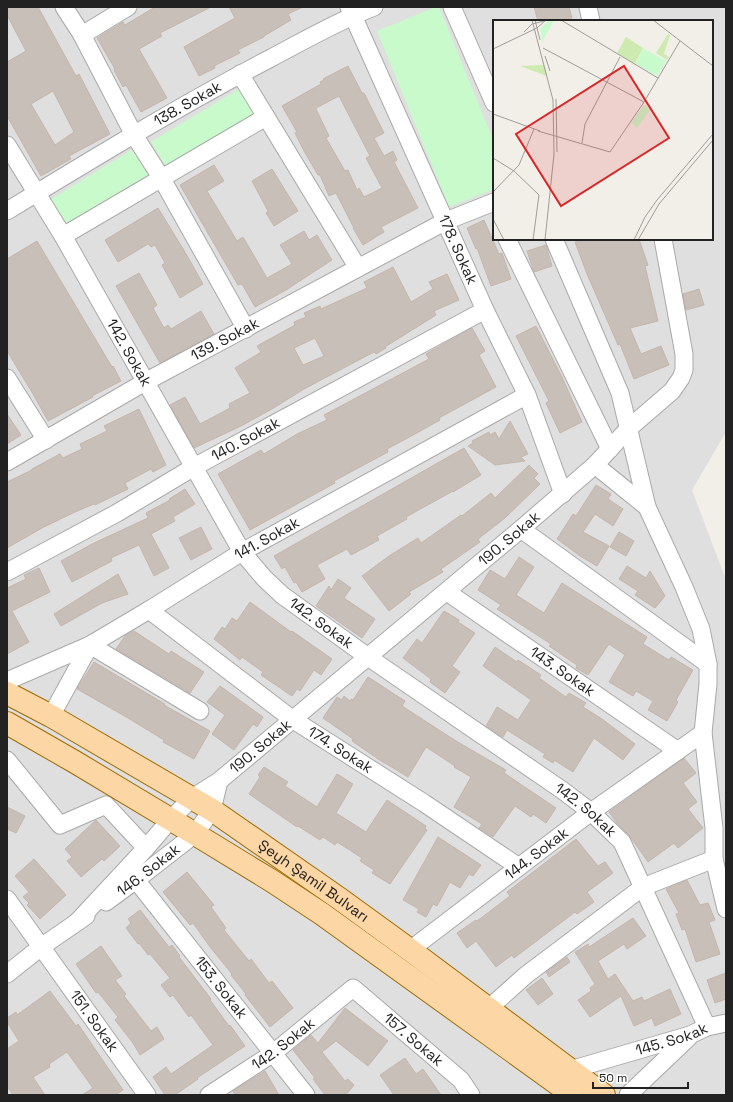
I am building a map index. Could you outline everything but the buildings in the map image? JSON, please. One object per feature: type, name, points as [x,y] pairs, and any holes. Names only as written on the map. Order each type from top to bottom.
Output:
[{"type":"main road","name":"Şeyh Şamil Bulvarı","points":[[7,693],[51,716],[212,810],[340,899],[489,1008],[604,1095]]},
{"type":"main road","name":"Şeyh Şamil Bulvarı","points":[[7,723],[75,762],[272,881],[322,914],[573,1095]]},
{"type":"street","points":[[64,7],[82,35],[134,134],[162,179],[246,329]]},
{"type":"street","points":[[82,35],[128,7]]},
{"type":"street","name":"138. Sokak","points":[[7,211],[134,134],[351,11],[374,7]]},
{"type":"street","points":[[452,7],[493,101]]},
{"type":"street","points":[[588,7],[591,20]]},
{"type":"street","name":"178. Sokak","points":[[351,11],[485,310],[527,395],[562,494]]},
{"type":"street","points":[[240,74],[358,268]]},
{"type":"street","points":[[63,236],[266,118]]},
{"type":"street","name":"142. Sokak","points":[[7,145],[63,236],[242,552],[264,578],[282,595],[368,657],[562,790],[591,812],[622,842],[643,887],[718,1027]]},
{"type":"street","name":"139. Sokak","points":[[7,462],[145,382],[358,268],[446,222],[493,206]]},
{"type":"street","points":[[508,240],[610,449]]},
{"type":"street","points":[[554,240],[620,393],[647,507],[684,587],[701,629],[708,664],[704,733],[720,826],[714,859],[726,909]]},
{"type":"street","name":"190. Sokak","points":[[192,798],[219,781],[447,592],[595,465],[628,429],[672,391],[681,378],[684,370],[684,354],[663,240]]},
{"type":"street","name":"140. Sokak","points":[[7,572],[117,513],[194,467],[485,310]]},
{"type":"street","points":[[7,378],[46,440]]},
{"type":"street","name":"141. Sokak","points":[[7,681],[90,645],[242,552],[527,395]]},
{"type":"street","points":[[595,465],[647,507]]},
{"type":"street","points":[[521,529],[708,664]]},
{"type":"street","name":"143. Sokak","points":[[447,592],[678,751]]},
{"type":"street","name":"174. Sokak","points":[[149,610],[292,719],[424,803],[518,867]]},
{"type":"street","points":[[51,716],[90,645],[200,711]]},
{"type":"street","name":"144. Sokak","points":[[410,950],[591,812],[704,733]]},
{"type":"street","points":[[7,760],[60,825],[106,805],[146,848]]},
{"type":"street","name":"190. Sokak","points":[[212,810],[219,781]]},
{"type":"street","name":"146. Sokak","points":[[77,922],[192,798]]},
{"type":"street","name":"146. Sokak","points":[[7,974],[41,947],[136,880],[195,834],[212,810]]},
{"type":"street","points":[[489,1008],[526,975],[643,887],[714,859]]},
{"type":"street","name":"153. Sokak","points":[[136,880],[272,1054],[306,1095]]},
{"type":"street","name":"151. Sokak","points":[[7,898],[147,1095]]},
{"type":"street","name":"142. Sokak","points":[[209,1095],[272,1054],[353,988]]},
{"type":"street","name":"157. Sokak","points":[[353,988],[461,1080],[471,1095]]},
{"type":"street","name":"145. Sokak","points":[[570,1070],[718,1027]]},
{"type":"street","points":[[628,1095],[690,1036]]},
{"type":"shaded area","points":[[7,7],[726,7],[726,432],[692,490],[726,580],[726,1095],[7,1095]]},
{"type":"green space","points":[[439,7],[493,140],[493,189],[449,207],[377,31]]},
{"type":"green space","points":[[239,89],[256,116],[168,170],[151,142]]},
{"type":"green space","points":[[133,149],[150,178],[67,228],[50,200]]}]
